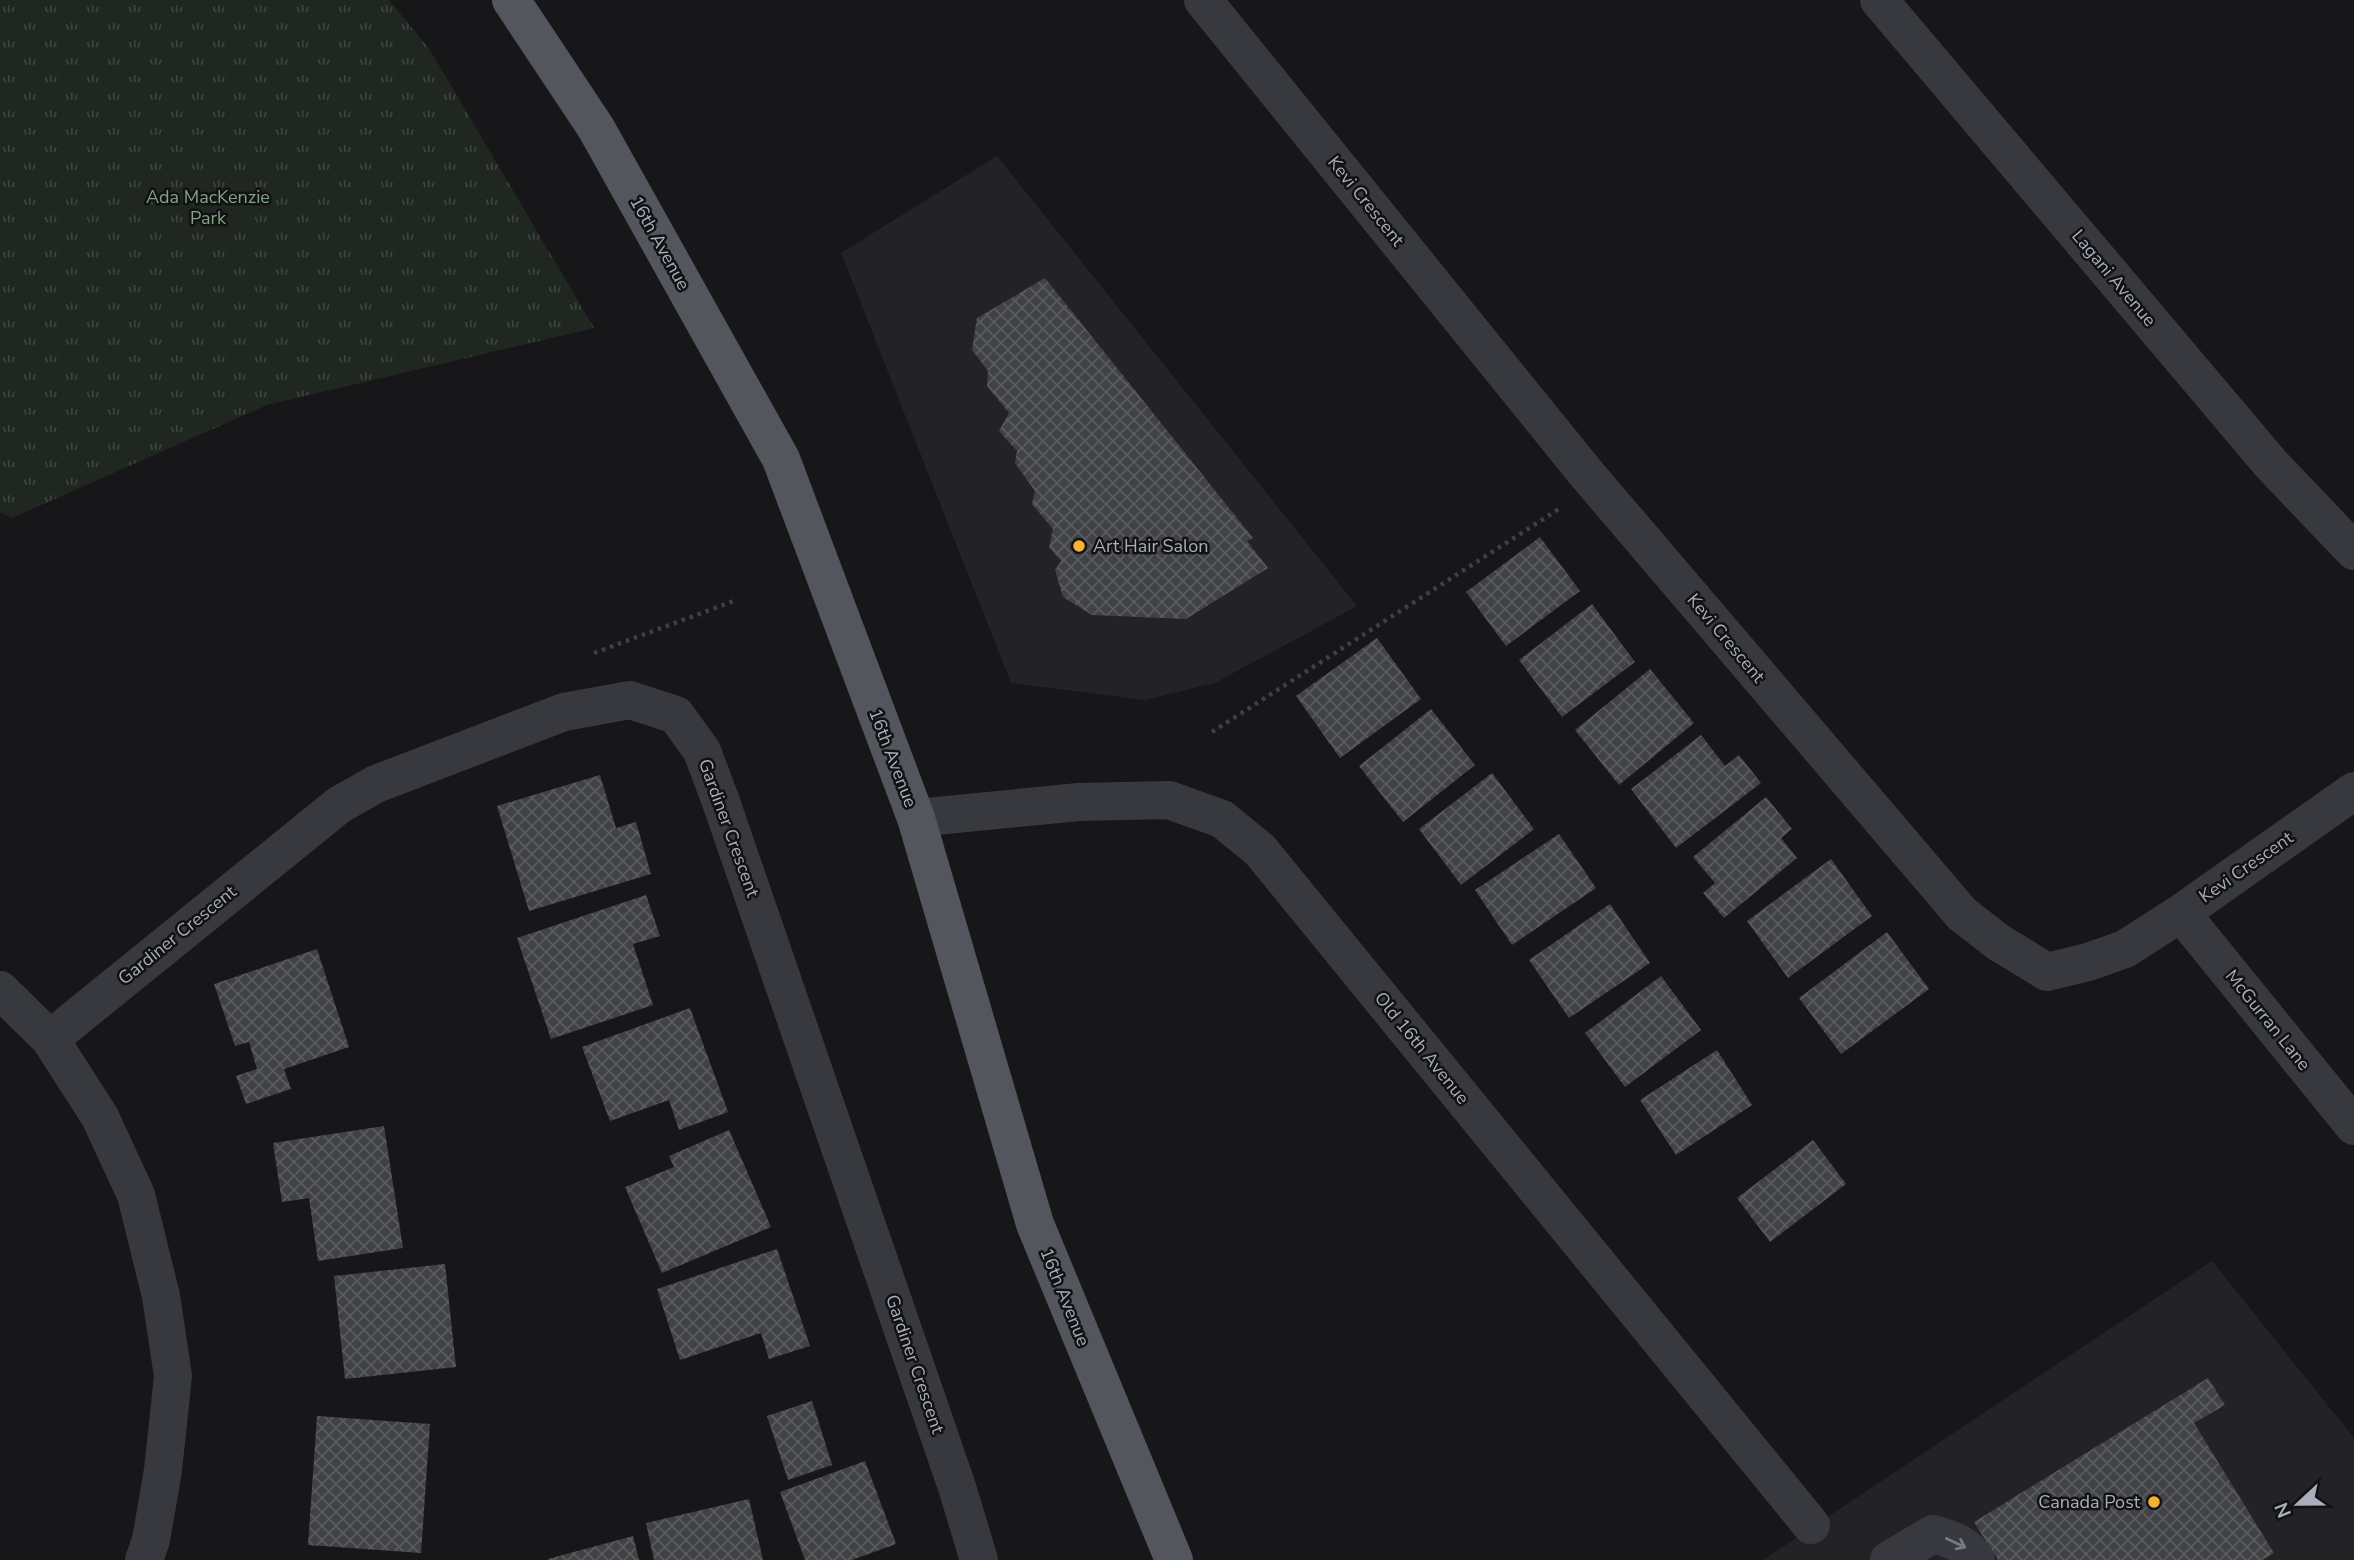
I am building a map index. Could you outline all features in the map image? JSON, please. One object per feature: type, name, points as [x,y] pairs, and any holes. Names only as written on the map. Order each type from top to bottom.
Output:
[{"type":"main road","name":"16th Avenue","points":[[511,0],[596,128],[780,459],[916,818],[1035,1224],[1174,1560]]},
{"type":"street","name":"Kevi Crescent","points":[[1203,0],[1596,485],[1962,914],[1998,942],[2047,972],[2125,949],[2181,913],[2354,791]]},
{"type":"street","name":"Lagani Avenue","points":[[1879,0],[2271,464],[2354,551]]},
{"type":"street","name":"Gardiner Crescent","points":[[50,1039],[339,805],[376,784],[564,712],[630,700],[676,715],[702,751],[721,802],[957,1487],[979,1560]]},
{"type":"street","name":"Old 16th Avenue","points":[[916,818],[1079,802],[1170,800],[1222,819],[1260,850],[1811,1525]]},
{"type":"street","name":"McGurran Lane","points":[[2181,913],[2354,1126]]},
{"type":"street","points":[[0,990],[50,1039],[100,1117],[136,1195],[161,1296],[173,1376],[163,1470],[151,1540],[144,1560]]},
{"type":"street","points":[[1889,1560],[1933,1534],[1970,1549],[1976,1560]]},
{"type":"path","points":[[1212,732],[1596,485]]},
{"type":"path","points":[[594,653],[734,601]]},
{"type":"shaded area","points":[[997,156],[1357,606],[1215,683],[1145,700],[1011,683],[841,253]]},
{"type":"shaded area","points":[[2212,1261],[2354,1438],[2354,1560],[1763,1560]]},
{"type":"green space","name":"Ada MacKenzie Park","points":[[0,0],[389,0],[430,50],[594,328],[267,405],[12,518],[0,512]]},
{"type":"building","points":[[1045,278],[1253,538],[1247,541],[1268,568],[1186,619],[1092,615],[1063,597],[1055,570],[1061,561],[1049,547],[1053,529],[1032,504],[1035,491],[1015,463],[1017,451],[999,431],[1009,413],[987,386],[988,371],[972,350],[977,318]]},
{"type":"building","points":[[1540,537],[1580,591],[1506,646],[1466,592]]},
{"type":"building","points":[[1592,604],[1635,662],[1562,717],[1519,660]]},
{"type":"building","points":[[1377,638],[1421,699],[1340,758],[1296,696]]},
{"type":"building","points":[[1650,669],[1694,723],[1619,785],[1575,730]]},
{"type":"building","points":[[1431,709],[1475,765],[1403,822],[1359,766]]},
{"type":"building","points":[[1701,735],[1725,766],[1739,755],[1761,783],[1676,848],[1631,789]]},
{"type":"building","points":[[1492,773],[1534,829],[1461,885],[1419,829]]},
{"type":"building","points":[[600,775],[616,828],[636,822],[651,874],[529,911],[497,806]]},
{"type":"building","points":[[1766,797],[1792,829],[1781,838],[1797,858],[1724,918],[1703,893],[1715,883],[1693,857]]},
{"type":"building","points":[[1559,834],[1596,888],[1512,945],[1475,890]]},
{"type":"building","points":[[1831,859],[1872,916],[1788,978],[1747,921]]},
{"type":"building","points":[[646,895],[660,936],[633,944],[653,1005],[551,1039],[517,938]]},
{"type":"building","points":[[1610,904],[1650,963],[1569,1018],[1529,960]]},
{"type":"building","points":[[1887,932],[1929,989],[1841,1054],[1799,998]]},
{"type":"building","points":[[317,949],[349,1047],[284,1069],[291,1089],[246,1104],[236,1076],[257,1069],[249,1042],[235,1046],[214,984]]},
{"type":"building","points":[[1661,976],[1701,1030],[1625,1087],[1585,1033]]},
{"type":"building","points":[[690,1008],[728,1112],[679,1130],[669,1100],[610,1121],[582,1047]]},
{"type":"building","points":[[1717,1050],[1752,1105],[1676,1155],[1640,1100]]},
{"type":"building","points":[[384,1126],[403,1248],[318,1261],[309,1198],[282,1202],[273,1143]]},
{"type":"building","points":[[729,1130],[771,1227],[662,1273],[625,1187],[674,1167],[669,1156]]},
{"type":"building","points":[[1813,1140],[1846,1184],[1770,1242],[1737,1198]]},
{"type":"building","points":[[777,1249],[810,1346],[769,1359],[761,1333],[680,1360],[657,1289]]},
{"type":"building","points":[[445,1264],[456,1367],[345,1379],[334,1276]]},
{"type":"building","points":[[2208,1378],[2225,1405],[2194,1423],[2274,1553],[2262,1560],[1998,1560],[1974,1522]]},
{"type":"building","points":[[812,1401],[832,1465],[788,1480],[767,1416]]},
{"type":"building","points":[[317,1416],[430,1424],[421,1553],[308,1545]]},
{"type":"building","points":[[865,1461],[896,1544],[852,1560],[805,1560],[780,1492]]},
{"type":"building","points":[[749,1499],[763,1560],[654,1560],[646,1523]]},
{"type":"building","points":[[633,1536],[639,1560],[548,1560],[548,1559]]},
{"type":"place","name":"Art Hair Salon","points":[[1079,546]]},
{"type":"place","name":"Canada Post","points":[[2154,1502]]}]
